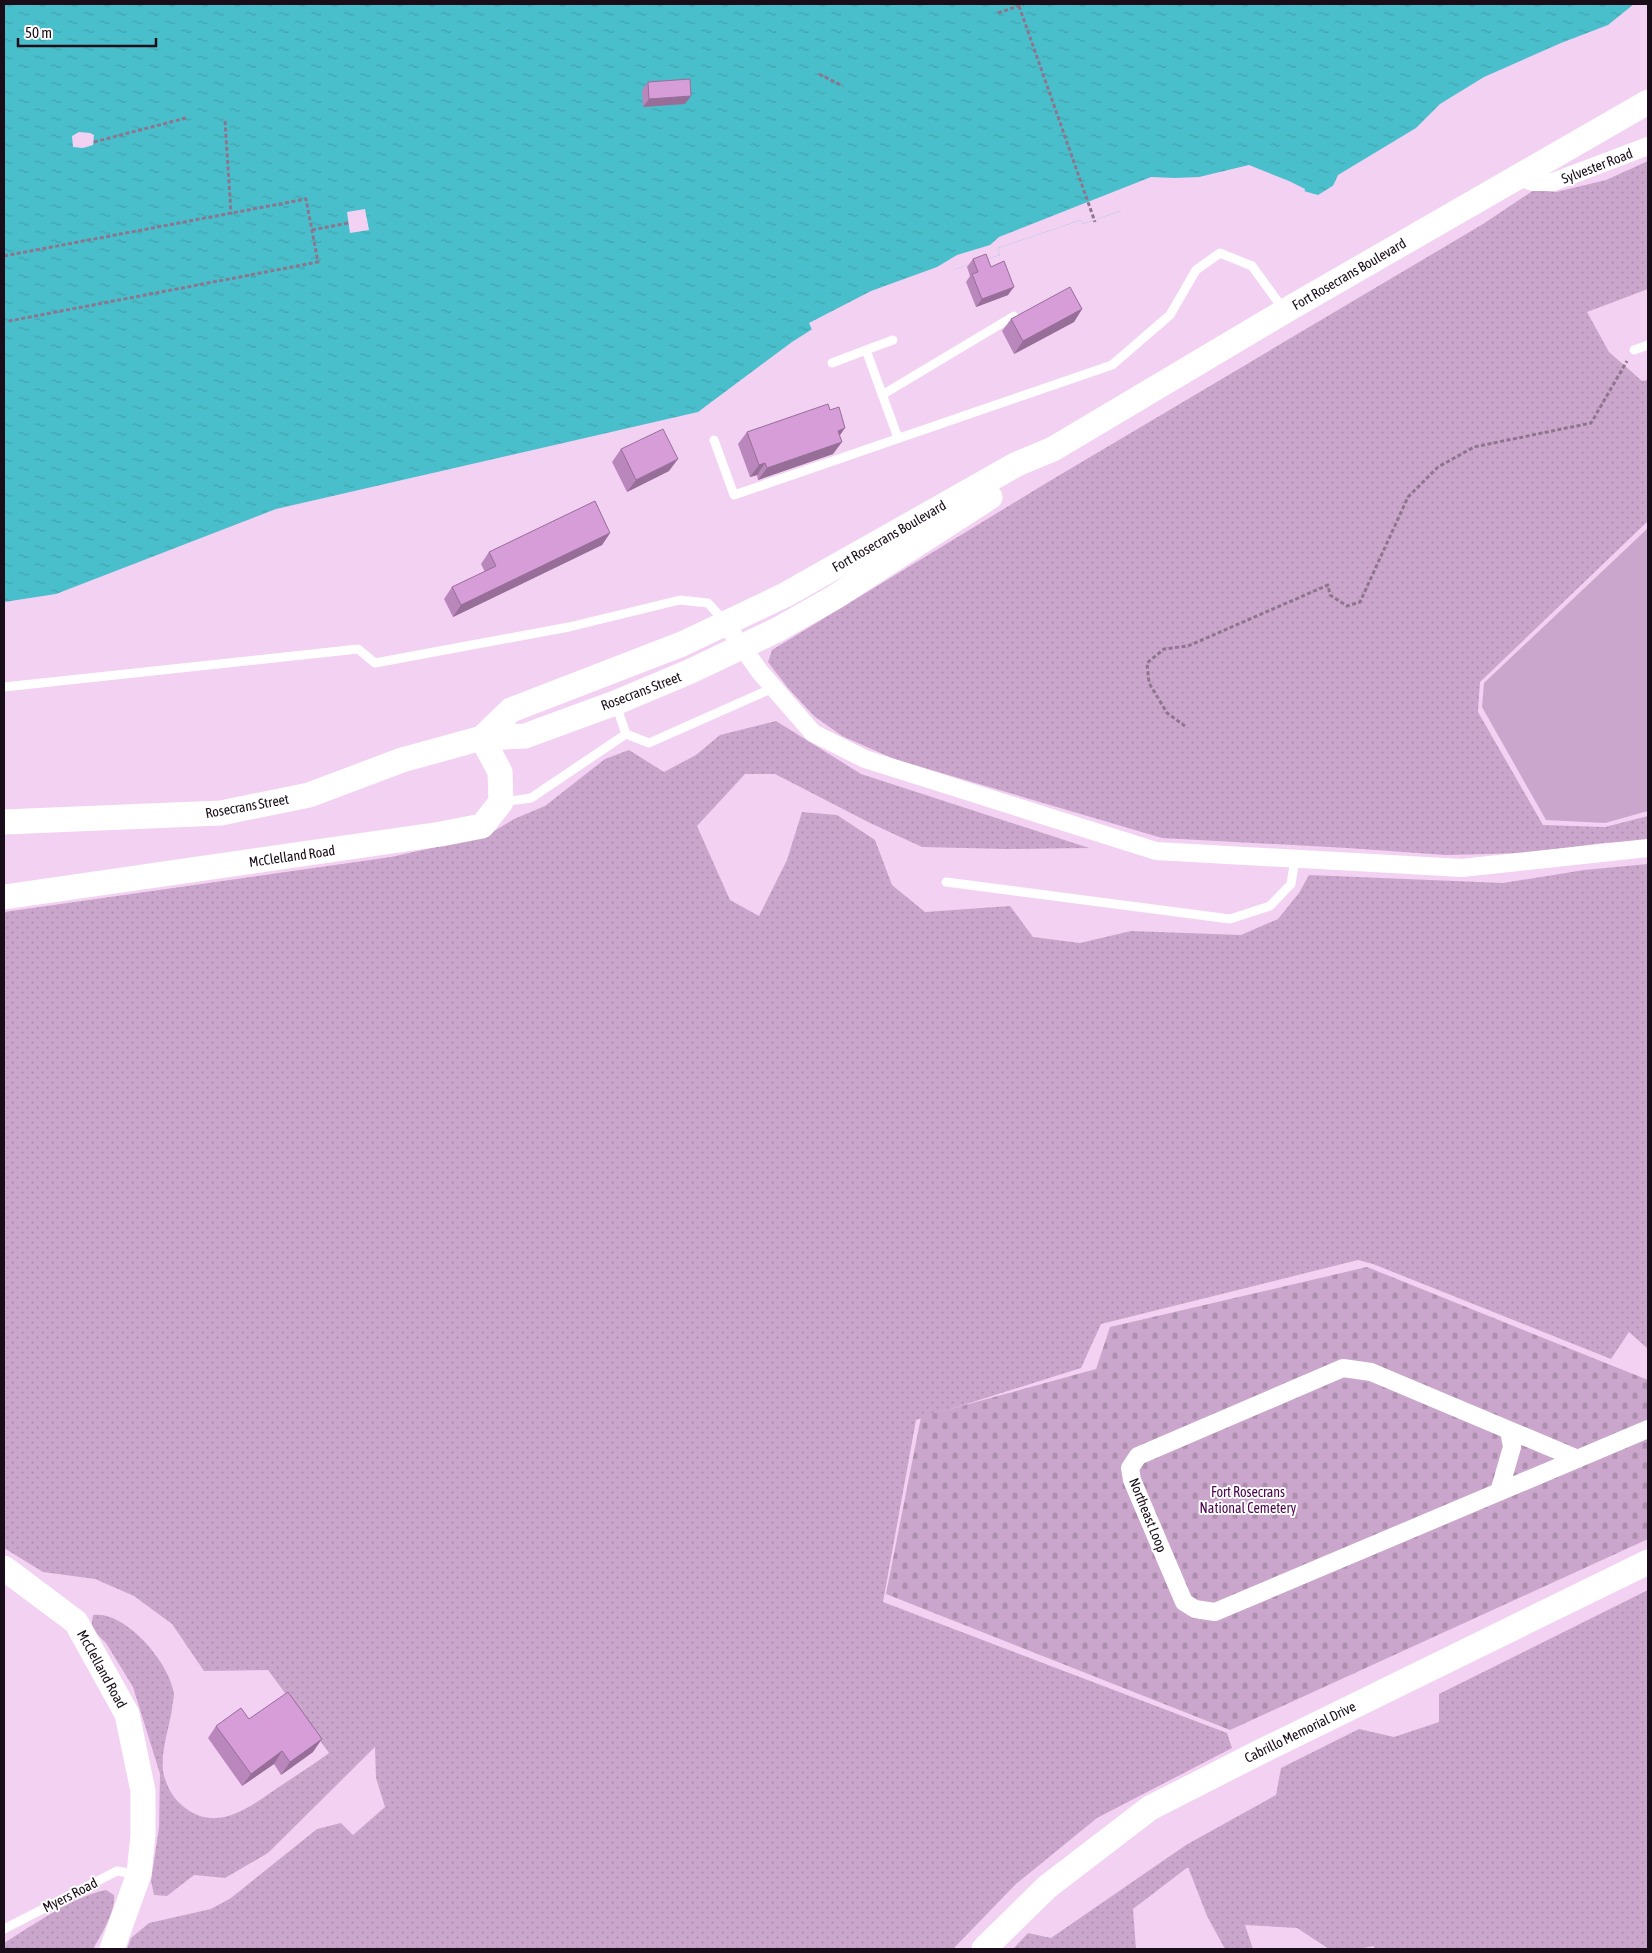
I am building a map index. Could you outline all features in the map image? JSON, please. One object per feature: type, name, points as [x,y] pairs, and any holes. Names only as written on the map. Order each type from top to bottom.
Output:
[{"type":"street","name":"Fort Rosecrans Boulevard","points":[[725,623],[785,595],[1017,464],[1053,449],[1516,176],[1648,102]]},
{"type":"street","name":"Sylvester Road","points":[[1516,176],[1533,182],[1553,182],[1648,146]]},
{"type":"street","name":"Fort Rosecrans Boulevard","points":[[741,647],[835,597],[1022,476],[1053,449]]},
{"type":"street","points":[[725,623],[773,688],[812,733],[865,759],[1156,850],[1462,868],[1648,848]]},
{"type":"street","name":"Rosecrans Street","points":[[482,738],[511,710],[682,644],[725,623]]},
{"type":"street","name":"Rosecrans Street","points":[[4,822],[221,813],[309,795],[402,760],[482,738],[525,736],[615,703],[691,672],[741,647]]},
{"type":"street","points":[[482,738],[500,772],[502,802]]},
{"type":"street","name":"McClelland Road","points":[[4,897],[441,834],[482,826],[502,802]]},
{"type":"street","name":"Northeast Loop","points":[[1343,1368],[1371,1372],[1578,1459],[1215,1612],[1195,1609],[1184,1602],[1132,1480],[1130,1468],[1138,1456],[1343,1368]]},
{"type":"street","points":[[1499,1492],[1512,1447],[1505,1429]]},
{"type":"street","points":[[1578,1459],[1648,1429]]},
{"type":"street","name":"Cabrillo Memorial Drive","points":[[984,1949],[1047,1887],[1150,1808],[1266,1748],[1648,1562]]},
{"type":"street","name":"McClelland Road","points":[[4,1568],[76,1622],[127,1714],[143,1791],[143,1835],[139,1874],[112,1949]]},
{"type":"lane","points":[[714,440],[734,494],[1112,365],[1170,315],[1196,270],[1220,253],[1252,266],[1285,311]]},
{"type":"lane","points":[[882,394],[1014,316]]},
{"type":"lane","points":[[832,363],[893,340]]},
{"type":"lane","points":[[1634,350],[1648,346]]},
{"type":"lane","points":[[866,350],[898,438]]},
{"type":"lane","points":[[4,687],[358,649],[375,663],[569,627],[680,600],[708,603],[725,623]]},
{"type":"lane","points":[[615,703],[626,734],[649,743],[773,688]]},
{"type":"lane","points":[[502,802],[531,798],[626,734]]},
{"type":"lane","points":[[946,882],[1230,918],[1270,906],[1291,884],[1295,859]]},
{"type":"lane","name":"Myers Road","points":[[4,1929],[117,1871],[139,1874]]},
{"type":"path","points":[[998,13],[1024,4]]},
{"type":"path","points":[[1019,6],[1095,222]]},
{"type":"path","points":[[819,74],[843,86]]},
{"type":"path","points":[[94,142],[186,118]]},
{"type":"path","points":[[225,121],[232,213]]},
{"type":"path","points":[[4,256],[306,199],[318,262],[9,321]]},
{"type":"path","points":[[312,230],[348,223]]},
{"type":"path","points":[[1185,726],[1167,713],[1149,684],[1147,663],[1164,649],[1188,646],[1328,586],[1330,595],[1347,606],[1360,602],[1408,497],[1438,467],[1474,447],[1591,423],[1634,350]]},
{"type":"green space","points":[[1648,161],[1648,289],[1587,312],[1609,352],[1642,381],[1648,380],[1648,521],[1480,682],[1478,712],[1543,825],[1605,827],[1648,816],[1648,840],[1603,843],[1527,853],[1446,855],[1162,838],[894,759],[842,736],[814,716],[788,688],[768,662],[772,650],[1053,479],[1483,224],[1534,190],[1556,192],[1606,180]]},
{"type":"green space","points":[[1648,528],[1648,811],[1605,823],[1546,820],[1482,707],[1484,683]]},
{"type":"green space","points":[[776,721],[861,774],[1089,848],[922,847],[870,823],[775,774],[745,774],[697,826],[730,900],[759,916],[787,860],[802,812],[837,815],[875,840],[892,885],[925,912],[1010,906],[1033,937],[1080,943],[1131,931],[1241,935],[1278,919],[1299,893],[1309,875],[1503,883],[1584,870],[1648,864],[1648,1349],[1629,1332],[1611,1359],[1373,1264],[1358,1260],[1101,1324],[1081,1368],[916,1420],[883,1602],[1227,1733],[1232,1748],[1097,1818],[1016,1884],[953,1949],[127,1949],[131,1938],[149,1923],[211,1909],[231,1898],[317,1829],[341,1823],[353,1835],[385,1807],[376,1778],[375,1747],[268,1853],[225,1878],[194,1875],[167,1896],[154,1895],[151,1881],[159,1827],[160,1774],[133,1687],[106,1643],[91,1628],[93,1615],[106,1616],[119,1621],[132,1630],[155,1654],[164,1668],[171,1682],[174,1694],[164,1751],[164,1776],[169,1789],[177,1801],[197,1815],[210,1818],[235,1814],[329,1753],[268,1670],[204,1671],[172,1624],[134,1596],[95,1579],[43,1572],[4,1548],[4,912],[391,857],[486,836],[514,819],[545,806],[605,759],[629,750],[664,772],[696,755],[720,735]]},
{"type":"green space","name":"Fort Rosecrans National Cemetery","points":[[1367,1267],[1648,1380],[1648,1539],[1230,1730],[886,1594],[921,1417],[1096,1369],[1110,1327]]},
{"type":"green space","points":[[1648,1590],[1648,1949],[1374,1949],[1374,1946],[1358,1949],[1329,1949],[1297,1928],[1245,1925],[1253,1949],[1225,1949],[1207,1916],[1188,1867],[1133,1909],[1136,1949],[1013,1949],[1028,1933],[1051,1938],[1186,1845],[1276,1795],[1281,1768],[1359,1729],[1394,1737],[1439,1722],[1439,1694]]},
{"type":"green space","points":[[106,1890],[114,1895],[113,1908],[93,1949],[4,1949],[4,1943],[53,1912],[80,1899]]},
{"type":"water","points":[[4,4],[1648,4],[1597,36],[1479,95],[1318,195],[1247,175],[1142,190],[1120,211],[1083,224],[1081,220],[998,248],[1000,255],[955,269],[814,328],[792,342],[698,412],[276,509],[56,594],[4,602]]},
{"type":"pier","points":[[1634,4],[1648,4],[1648,20],[1639,24],[1622,37],[1598,39],[1480,97],[1337,187],[1333,186],[1338,175],[1416,128],[1440,104],[1484,77],[1561,43],[1608,25]]},
{"type":"pier","points":[[79,132],[94,135],[93,145],[83,148],[73,147],[72,136]]},
{"type":"pier","points":[[1249,165],[1305,189],[1304,194],[1246,178],[1182,189],[1143,193],[1120,211],[1083,224],[1081,220],[998,248],[1000,255],[955,269],[939,279],[896,294],[867,309],[813,332],[809,323],[871,291],[937,267],[957,255],[990,245],[999,237],[1151,177],[1199,177]]},
{"type":"pier","points":[[365,209],[369,230],[350,233],[347,212]]},
{"type":"building","points":[[690,79],[691,96],[649,99],[648,82]]},
{"type":"building","points":[[986,254],[991,267],[1004,261],[1014,287],[982,299],[972,274],[978,272],[973,259]]},
{"type":"building","points":[[1070,287],[1082,309],[1023,341],[1011,319]]},
{"type":"building","points":[[828,404],[830,410],[839,407],[845,428],[838,431],[842,442],[767,468],[765,463],[759,465],[747,432]]},
{"type":"building","points":[[663,429],[678,459],[636,480],[621,449]]},
{"type":"building","points":[[595,501],[610,533],[461,605],[452,587],[496,566],[489,552]]},
{"type":"building","points":[[288,1692],[322,1739],[290,1762],[282,1751],[251,1774],[216,1726],[241,1708],[249,1719]]}]
